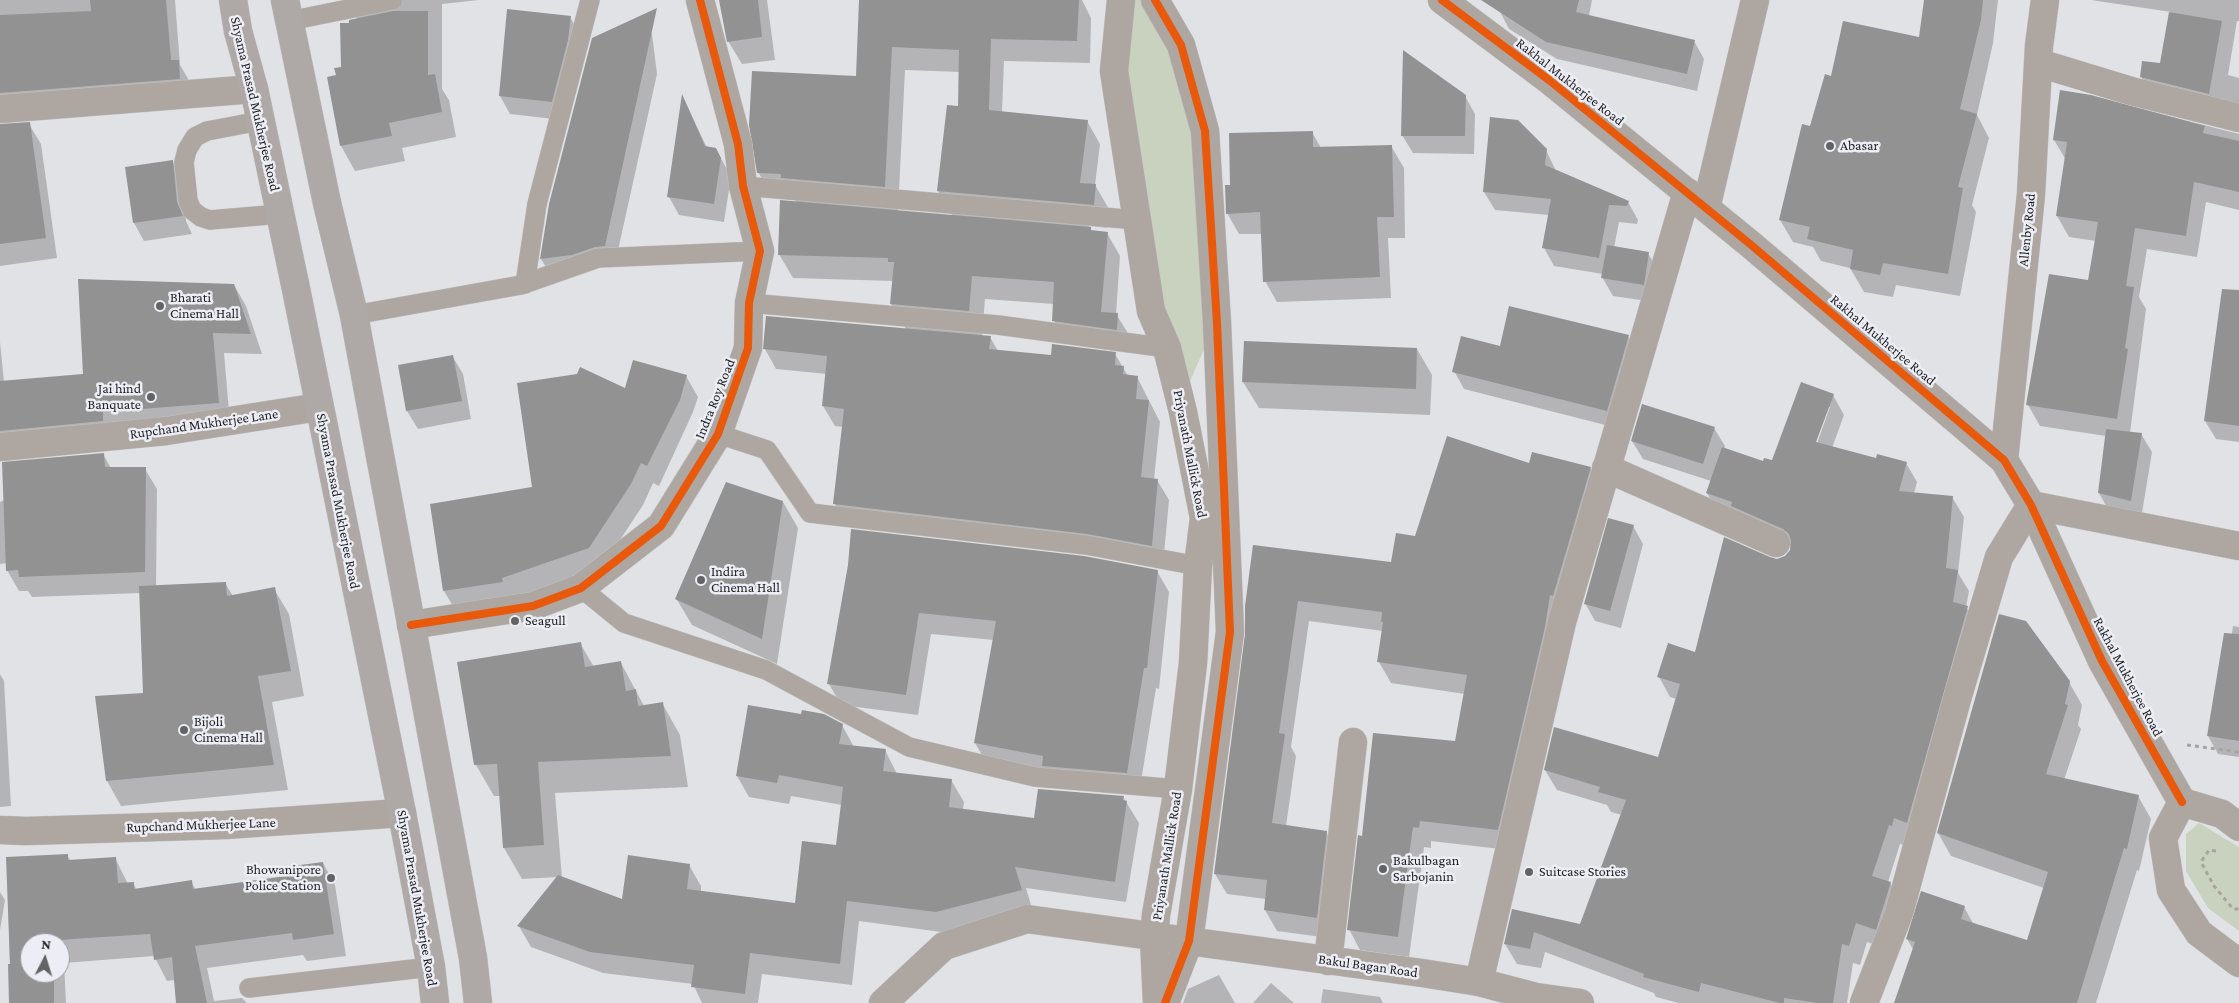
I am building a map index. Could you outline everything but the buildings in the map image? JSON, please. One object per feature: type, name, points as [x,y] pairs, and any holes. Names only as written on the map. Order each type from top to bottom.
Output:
[{"type":"main road","name":"Shyama Prasad Mukherjee Road","points":[[232,0],[254,89],[402,813],[431,967],[435,1003]]},
{"type":"main road","points":[[287,10],[327,203],[354,315],[473,958],[478,1003]]},
{"type":"street","name":"Indra Roy Road","points":[[411,625],[533,606],[581,588],[661,526],[718,434],[748,348],[749,303],[760,252],[743,186],[738,144],[700,0]]},
{"type":"street","name":"Priyanath Mallick Road","points":[[1121,0],[1114,71],[1151,311],[1167,348],[1183,412],[1204,518],[1198,566],[1193,663],[1178,789],[1154,938],[1157,1003]]},
{"type":"street","points":[[1155,0],[1181,45],[1205,130],[1217,323],[1230,632],[1190,942],[1165,1003]]},
{"type":"street","name":"Rakhal Mukherjee Road","points":[[1442,0],[1548,80],[1696,200],[2004,460],[2031,505],[2102,661],[2182,802]]},
{"type":"street","points":[[1479,982],[1562,622],[1606,468],[1696,200],[1755,0]]},
{"type":"street","name":"Allenby Road","points":[[2004,460],[2031,194],[2039,46],[2044,0]]},
{"type":"street","points":[[2039,63],[2131,91],[2239,118]]},
{"type":"street","points":[[0,109],[254,89]]},
{"type":"street","name":"Rupchand Mukherjee Lane","points":[[0,447],[166,431],[319,408]]},
{"type":"street","points":[[1606,468],[1776,543]]},
{"type":"street","points":[[1864,1003],[1899,913],[1957,699],[1999,557],[2031,505],[2239,546]]},
{"type":"street","points":[[1328,961],[1353,742]]},
{"type":"street","points":[[2239,827],[2222,814],[2182,802],[2164,838],[2171,890],[2199,933],[2239,963]]},
{"type":"street","name":"Rupchand Mukherjee Lane","points":[[0,830],[26,831],[225,825],[402,813]]},
{"type":"street","name":"Bakul Bagan Road","points":[[883,1003],[944,946],[1027,919],[1479,982],[1536,1000],[1580,1003]]},
{"type":"lane","points":[[287,10],[394,0]]},
{"type":"lane","points":[[524,284],[537,204],[590,0]]},
{"type":"lane","points":[[260,120],[208,131],[195,137],[186,150],[184,162],[188,202],[192,210],[201,217],[210,220],[280,214]]},
{"type":"lane","points":[[743,186],[1137,220]]},
{"type":"lane","points":[[354,315],[524,284],[598,258],[760,252]]},
{"type":"lane","points":[[749,303],[998,325],[1167,348]]},
{"type":"lane","points":[[718,434],[768,450],[810,513],[1086,545],[1198,566]]},
{"type":"lane","points":[[581,588],[624,623],[766,670],[909,747],[1035,777],[1178,789]]},
{"type":"lane","points":[[250,988],[431,967]]},
{"type":"path","points":[[2147,740],[2239,752]]},
{"type":"path","points":[[2209,850],[2201,862],[2214,886],[2233,909],[2239,909]]},
{"type":"green space","points":[[1130,0],[1142,0],[1179,46],[1203,132],[1215,324],[1190,381],[1156,303],[1124,70]]},
{"type":"green space","points":[[2199,823],[2239,847],[2239,931],[2208,908],[2186,871],[2186,834]]},
{"type":"cycle path","points":[[411,625],[533,606],[581,588],[661,526],[718,434],[748,348],[749,303],[760,251],[743,186],[738,144],[700,0]]},
{"type":"cycle path","points":[[1155,0],[1181,45],[1205,131],[1217,323],[1230,632],[1189,941],[1165,1003]]},
{"type":"cycle path","points":[[1442,0],[1549,80],[1750,244],[2004,460],[2031,505],[2102,661],[2182,802]]},
{"type":"place","name":"Abasar","points":[[1830,146]]},
{"type":"place","name":"Bharati Cinema Hall","points":[[160,306]]},
{"type":"place","name":"Jai hind Banquate","points":[[151,397]]},
{"type":"place","name":"Indira Cinema Hall","points":[[701,580]]},
{"type":"place","name":"Seagull","points":[[515,621]]},
{"type":"place","name":"Bijoli Cinema Hall","points":[[184,730]]},
{"type":"place","name":"Bakulbagan Sarbojanin","points":[[1383,869]]},
{"type":"place","name":"Suitcase Stories","points":[[1529,872]]},
{"type":"place","name":"Bhowanipore Police Station","points":[[331,878]]}]
